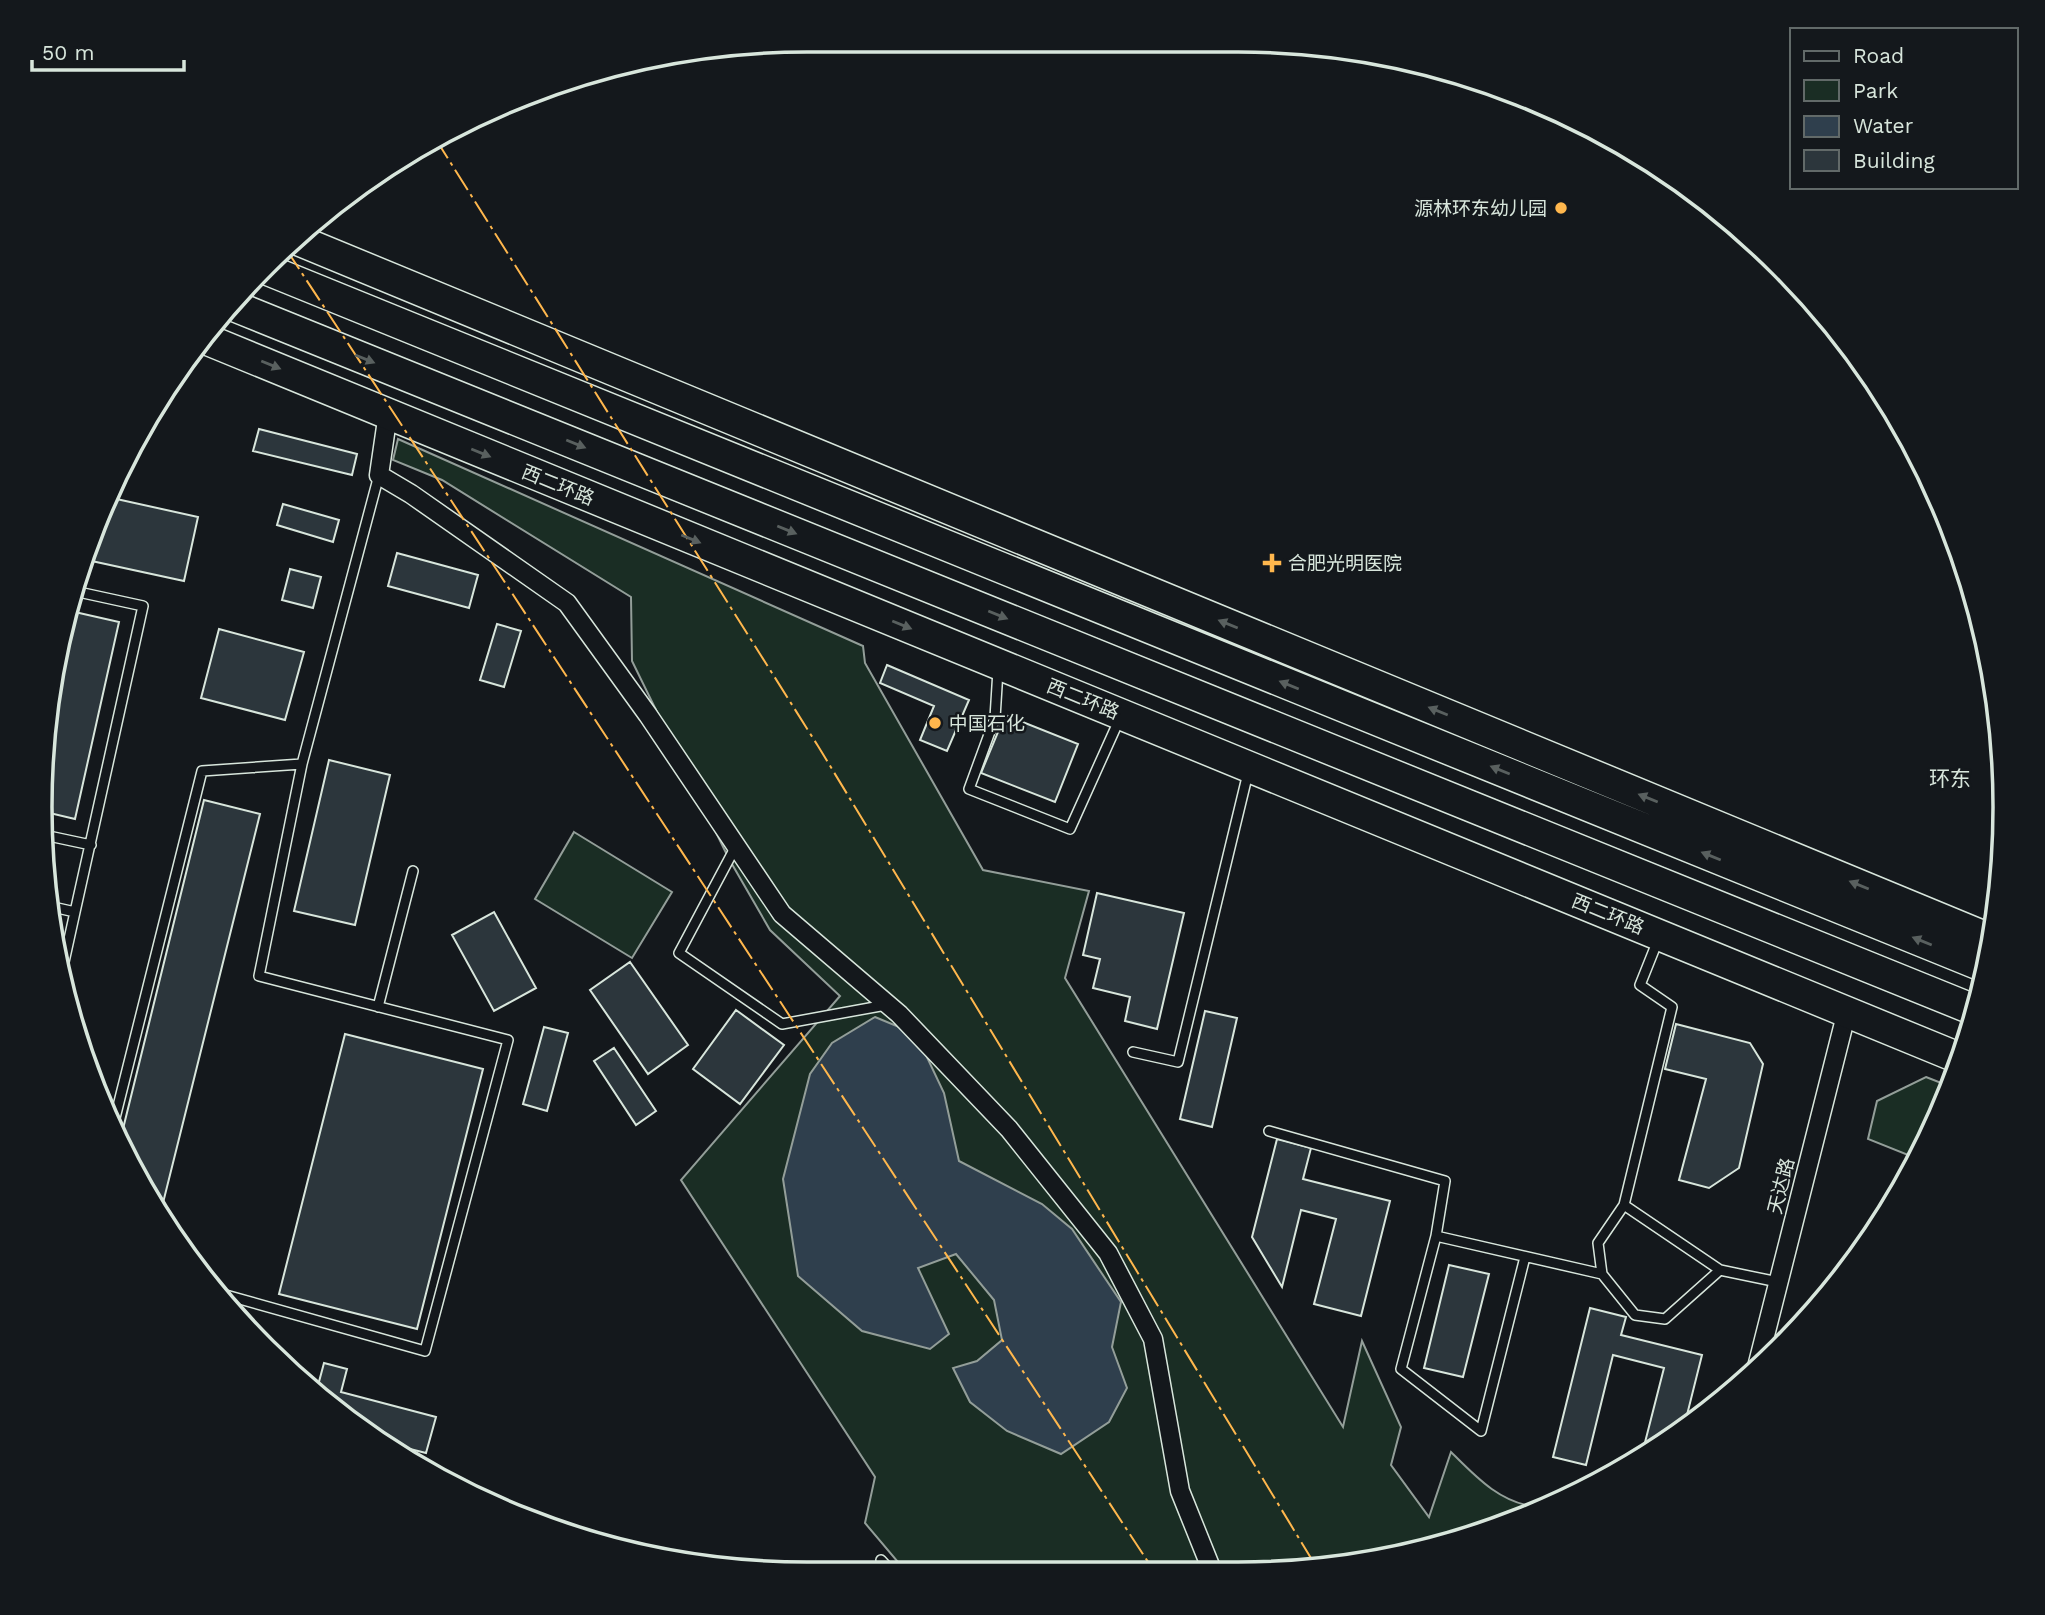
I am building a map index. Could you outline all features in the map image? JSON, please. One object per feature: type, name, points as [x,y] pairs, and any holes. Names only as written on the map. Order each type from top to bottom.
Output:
[{"type":"highway","points":[[306,243],[1981,935]]},
{"type":"highway","points":[[275,273],[1976,963]]},
{"type":"highway","points":[[241,309],[1966,1007]]},
{"type":"highway","name":"西二环路","points":[[214,342],[1950,1054]]},
{"type":"street","points":[[388,413],[379,475],[411,494],[567,603],[648,715],[782,914],[888,1004],[1009,1129],[1108,1253],[1153,1339],[1180,1492],[1209,1562]]},
{"type":"street","name":"天达路","points":[[1761,1350],[1847,1011]]},
{"type":"lane","points":[[234,1297],[425,1351],[508,1040],[259,976],[302,764],[379,475]]},
{"type":"lane","points":[[66,951],[143,606],[84,593]]},
{"type":"lane","points":[[999,665],[995,718],[970,789],[1070,829],[1121,715]]},
{"type":"lane","points":[[117,1111],[202,771],[302,764]]},
{"type":"lane","points":[[1133,1052],[1178,1062],[1249,768]]},
{"type":"lane","points":[[53,837],[90,845]]},
{"type":"lane","points":[[736,846],[679,953],[782,1024],[888,1004]]},
{"type":"lane","points":[[378,1007],[414,871]]},
{"type":"lane","points":[[59,908],[75,912]]},
{"type":"lane","points":[[1660,935],[1640,985],[1672,1007],[1624,1205],[1598,1243],[1602,1274],[1635,1315],[1665,1319],[1720,1270]]},
{"type":"lane","points":[[1269,1131],[1445,1181],[1436,1236],[1401,1369],[1481,1431],[1525,1256]]},
{"type":"lane","points":[[1624,1205],[1720,1270],[1778,1282]]},
{"type":"lane","points":[[1436,1236],[1602,1274]]},
{"type":"green space","points":[[398,439],[863,646],[865,663],[983,870],[1089,891],[1065,978],[1343,1427],[1362,1341],[1401,1427],[1391,1465],[1429,1517],[1451,1452],[1490,1487],[1525,1505],[1433,1537],[1385,1548],[1287,1561],[898,1562],[865,1523],[875,1477],[681,1180],[840,996],[770,930],[729,859],[632,661],[631,597],[442,480],[393,460]]},
{"type":"green space","points":[[574,832],[672,892],[632,958],[535,899]]},
{"type":"green space","points":[[1926,1077],[1940,1082],[1907,1155],[1868,1139],[1877,1101]]},
{"type":"water","points":[[875,1017],[916,1034],[944,1093],[959,1161],[1042,1204],[1072,1229],[1121,1302],[1112,1347],[1127,1388],[1109,1422],[1061,1454],[1007,1431],[970,1402],[953,1368],[977,1361],[1002,1340],[994,1300],[956,1254],[918,1268],[949,1334],[930,1349],[862,1331],[798,1276],[783,1179],[810,1074],[832,1043]]},
{"type":"building","points":[[259,429],[357,454],[352,475],[253,451]]},
{"type":"building","points":[[119,499],[198,517],[184,581],[94,562]]},
{"type":"building","points":[[283,504],[339,520],[333,542],[277,525]]},
{"type":"building","points":[[397,553],[478,575],[469,608],[388,586]]},
{"type":"building","points":[[290,569],[321,577],[313,608],[282,600]]},
{"type":"building","points":[[78,613],[119,622],[75,819],[52,814],[52,808],[59,709]]},
{"type":"building","points":[[497,624],[521,631],[504,687],[480,680]]},
{"type":"building","points":[[219,629],[304,652],[285,720],[201,698]]},
{"type":"building","points":[[887,665],[969,700],[947,751],[920,740],[934,706],[880,683]]},
{"type":"building","points":[[1005,715],[1078,744],[1055,802],[981,773]]},
{"type":"building","points":[[329,760],[390,775],[355,925],[294,911]]},
{"type":"building","points":[[204,800],[260,814],[164,1201],[124,1127]]},
{"type":"building","points":[[1097,893],[1184,913],[1157,1029],[1125,1021],[1130,997],[1093,988],[1100,959],[1083,955]]},
{"type":"building","points":[[494,912],[536,988],[494,1011],[452,935]]},
{"type":"building","points":[[630,962],[688,1045],[648,1074],[590,990]]},
{"type":"building","points":[[736,1010],[784,1045],[740,1104],[693,1069]]},
{"type":"building","points":[[1205,1011],[1237,1018],[1212,1127],[1180,1119]]},
{"type":"building","points":[[1676,1024],[1750,1043],[1763,1064],[1739,1168],[1709,1188],[1679,1180],[1706,1079],[1665,1069]]},
{"type":"building","points":[[544,1027],[568,1033],[547,1111],[523,1104]]},
{"type":"building","points":[[345,1034],[483,1069],[417,1329],[279,1294]]},
{"type":"building","points":[[614,1048],[656,1111],[636,1125],[594,1061]]},
{"type":"building","points":[[1277,1139],[1311,1148],[1303,1179],[1390,1201],[1361,1316],[1314,1304],[1336,1219],[1301,1210],[1282,1287],[1252,1237]]},
{"type":"building","points":[[1449,1265],[1489,1274],[1463,1377],[1424,1368]]},
{"type":"building","points":[[1590,1308],[1626,1317],[1621,1335],[1702,1355],[1688,1413],[1645,1442],[1664,1368],[1613,1355],[1586,1465],[1553,1457]]},
{"type":"building","points":[[324,1363],[347,1369],[341,1392],[436,1417],[426,1453],[411,1449],[388,1435],[319,1382]]},
{"type":"power","points":[[441,148],[818,746],[1311,1559]]},
{"type":"power","points":[[292,257],[1148,1562]]},
{"type":"place","name":"源林环东幼儿园","points":[[1561,208]]},
{"type":"place","name":"合肥光明医院","points":[[1272,563]]},
{"type":"place","name":"中国石化","points":[[935,723]]},
{"type":"district","name":"环东","points":[[1950,778]]}]
